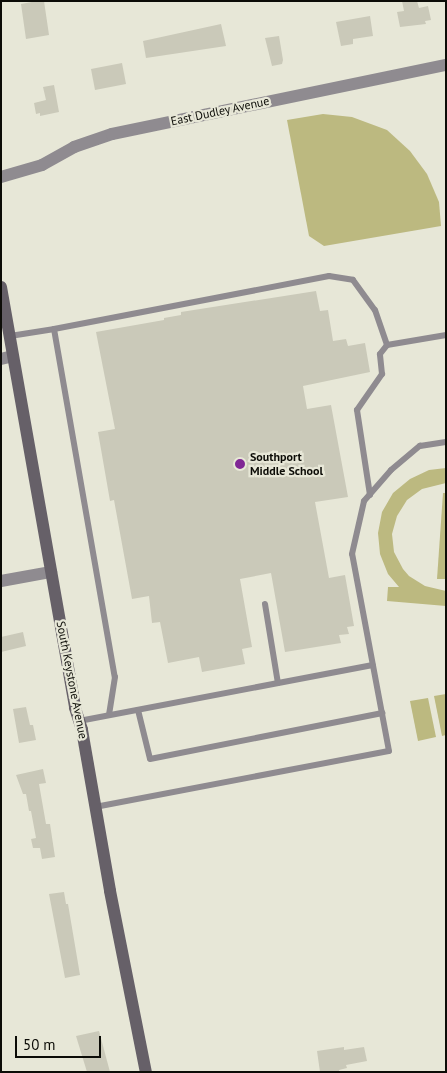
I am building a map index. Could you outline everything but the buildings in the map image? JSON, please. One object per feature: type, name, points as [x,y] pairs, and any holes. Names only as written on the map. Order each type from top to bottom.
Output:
[{"type":"main road","name":"South Keystone Avenue","points":[[1,287],[10,336],[7,357],[51,572],[75,708],[146,1072]]},
{"type":"street","name":"East Dudley Avenue","points":[[1,176],[36,168],[74,147],[112,134],[446,64]]},
{"type":"street","points":[[1,581],[51,572]]},
{"type":"lane","points":[[10,336],[329,276],[353,280],[375,310],[387,345]]},
{"type":"lane","points":[[54,329],[115,677],[109,715]]},
{"type":"lane","points":[[370,494],[356,410],[382,374],[380,354],[387,345],[446,335]]},
{"type":"lane","points":[[95,807],[389,751],[352,554],[364,501],[392,470],[420,446],[446,442]]},
{"type":"lane","points":[[266,604],[278,683]]},
{"type":"lane","points":[[79,721],[373,666]]},
{"type":"lane","points":[[138,710],[150,759],[382,713]]},
{"type":"shaded area","points":[[323,114],[352,117],[387,130],[410,151],[427,174],[439,202],[441,226],[324,246],[309,236],[287,120]]},
{"type":"shaded area","points":[[446,468],[446,483],[422,489],[407,500],[397,516],[392,534],[394,552],[403,569],[409,576],[425,586],[446,591],[446,606],[387,601],[388,587],[399,587],[388,574],[380,554],[378,533],[382,512],[393,493],[410,479],[429,470]]},
{"type":"shaded area","points":[[443,493],[446,493],[446,579],[437,579]]},
{"type":"shaded area","points":[[446,694],[446,735],[442,736],[434,696]]},
{"type":"shaded area","points":[[428,698],[436,737],[418,741],[410,701]]},
{"type":"place","name":"Southport Middle School","points":[[240,464]]}]
